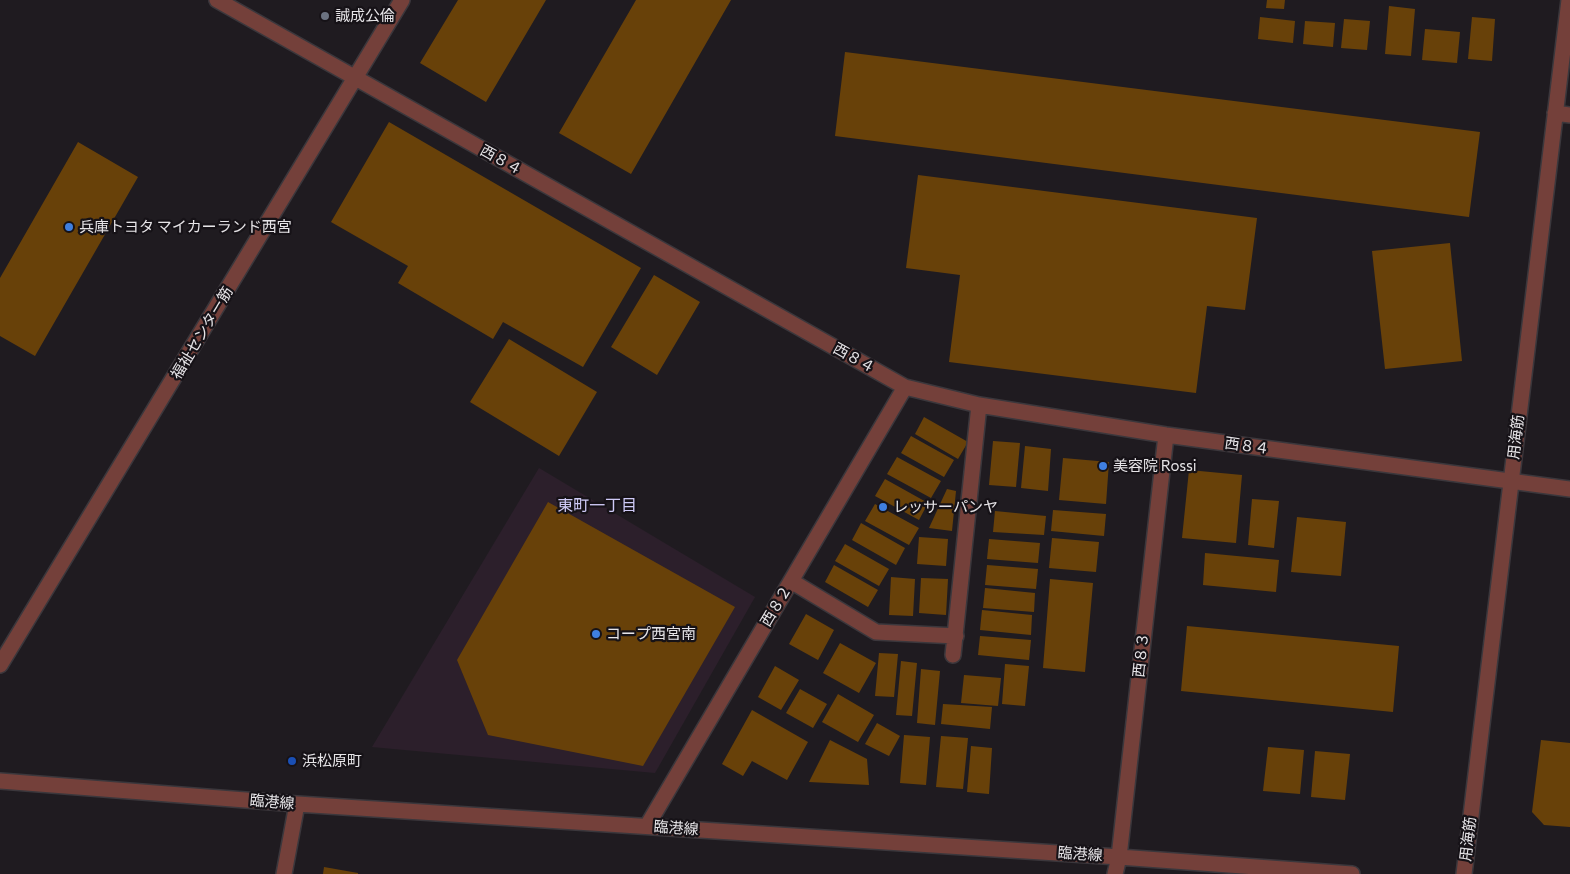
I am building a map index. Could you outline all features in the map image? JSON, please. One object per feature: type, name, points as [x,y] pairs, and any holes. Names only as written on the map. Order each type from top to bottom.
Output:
[{"type":"street","name":"西８４","points":[[217,0],[905,386],[979,405],[1166,435],[1570,489]]},
{"type":"street","name":"福祉センター筋","points":[[0,665],[402,0]]},
{"type":"street","name":"用海筋","points":[[1464,874],[1511,481],[1562,114],[1567,0]]},
{"type":"street","name":"西８２","points":[[646,826],[905,386]]},
{"type":"street","points":[[954,655],[979,405]]},
{"type":"street","name":"西８３","points":[[1115,874],[1119,857],[1166,435]]},
{"type":"street","points":[[791,581],[876,632],[956,636]]},
{"type":"street","name":"臨港線","points":[[0,781],[297,804],[1119,857],[1271,872],[1352,874]]},
{"type":"street","points":[[284,874],[297,804]]},
{"type":"shaded area","name":"コープ西宮南","points":[[539,468],[755,597],[655,773],[372,747]]},
{"type":"building","points":[[458,0],[546,0],[486,102],[420,63]]},
{"type":"building","points":[[636,0],[731,0],[631,174],[559,133]]},
{"type":"building","points":[[1267,0],[1285,0],[1284,9],[1266,8]]},
{"type":"building","points":[[1389,6],[1415,9],[1411,56],[1385,54]]},
{"type":"building","points":[[1260,17],[1295,21],[1293,43],[1258,39]]},
{"type":"building","points":[[1472,17],[1495,19],[1492,61],[1468,59]]},
{"type":"building","points":[[1344,19],[1370,21],[1367,50],[1341,48]]},
{"type":"building","points":[[1305,21],[1335,23],[1333,47],[1303,44]]},
{"type":"building","points":[[1425,29],[1460,32],[1457,63],[1422,60]]},
{"type":"building","points":[[845,52],[1480,132],[1469,217],[835,136]]},
{"type":"building","points":[[389,122],[641,268],[583,367],[503,322],[493,339],[398,283],[408,266],[331,222]]},
{"type":"building","name":"兵庫トヨタ マイカーランド西宮","points":[[78,142],[138,177],[35,356],[0,336],[0,278]]},
{"type":"building","points":[[918,175],[1257,218],[1245,310],[1207,306],[1196,393],[949,362],[960,275],[906,268]]},
{"type":"building","points":[[1450,243],[1462,361],[1385,369],[1372,251]]},
{"type":"building","points":[[654,275],[700,302],[657,375],[611,347]]},
{"type":"building","points":[[509,339],[597,392],[559,456],[470,402]]},
{"type":"building","points":[[924,417],[968,442],[958,459],[915,434]]},
{"type":"building","points":[[911,436],[954,460],[944,477],[901,453]]},
{"type":"building","points":[[993,441],[1020,443],[1016,487],[989,485]]},
{"type":"building","points":[[1025,446],[1051,449],[1048,491],[1021,488]]},
{"type":"building","points":[[897,457],[941,481],[931,498],[887,474]]},
{"type":"building","points":[[1063,458],[1109,462],[1106,504],[1059,500]]},
{"type":"building","points":[[1189,470],[1242,475],[1236,543],[1182,538]]},
{"type":"building","points":[[885,479],[928,503],[919,520],[875,496]]},
{"type":"building","points":[[947,489],[956,491],[952,531],[929,528]]},
{"type":"building","points":[[1252,499],[1279,501],[1274,548],[1248,545]]},
{"type":"building","name":"コープ西宮南","points":[[548,502],[735,607],[643,766],[488,735],[457,660]]},
{"type":"building","points":[[875,504],[919,528],[909,545],[865,521]]},
{"type":"building","points":[[1053,510],[1106,514],[1104,536],[1051,531]]},
{"type":"building","points":[[995,511],[1046,516],[1044,535],[993,532]]},
{"type":"building","points":[[1297,517],[1346,522],[1341,576],[1291,572]]},
{"type":"building","points":[[861,523],[905,548],[896,565],[852,540]]},
{"type":"building","points":[[919,537],[948,539],[946,566],[917,564]]},
{"type":"building","points":[[1052,538],[1099,542],[1096,572],[1049,568]]},
{"type":"building","points":[[989,539],[1040,543],[1038,563],[987,559]]},
{"type":"building","points":[[845,544],[889,569],[879,586],[835,561]]},
{"type":"building","points":[[1205,553],[1279,560],[1276,592],[1203,585]]},
{"type":"building","points":[[834,565],[878,590],[868,607],[825,582]]},
{"type":"building","points":[[987,565],[1038,569],[1036,589],[985,585]]},
{"type":"building","points":[[891,577],[915,579],[913,616],[889,615]]},
{"type":"building","points":[[921,578],[948,579],[946,615],[919,613]]},
{"type":"building","points":[[1050,579],[1093,583],[1085,672],[1043,668]]},
{"type":"building","points":[[985,588],[1035,593],[1034,612],[983,608]]},
{"type":"building","points":[[982,610],[1032,615],[1031,635],[980,630]]},
{"type":"building","points":[[806,614],[834,630],[818,660],[789,644]]},
{"type":"building","points":[[1187,626],[1399,646],[1393,712],[1181,691]]},
{"type":"building","points":[[980,636],[1031,640],[1029,660],[978,655]]},
{"type":"building","points":[[840,643],[876,663],[859,693],[823,673]]},
{"type":"building","points":[[879,653],[898,654],[894,697],[875,696]]},
{"type":"building","points":[[901,661],[917,663],[912,716],[896,715]]},
{"type":"building","points":[[1005,664],[1029,666],[1025,706],[1002,704]]},
{"type":"building","points":[[775,666],[799,680],[781,710],[758,697]]},
{"type":"building","points":[[921,669],[940,671],[935,725],[917,723]]},
{"type":"building","points":[[964,675],[1001,678],[998,706],[961,703]]},
{"type":"building","points":[[800,689],[827,704],[813,728],[786,713]]},
{"type":"building","points":[[838,694],[874,715],[858,742],[822,722]]},
{"type":"building","points":[[943,704],[992,707],[990,729],[941,724]]},
{"type":"building","points":[[752,710],[808,742],[787,780],[752,761],[743,776],[722,764]]},
{"type":"building","points":[[877,723],[900,736],[889,756],[865,744]]},
{"type":"building","points":[[904,735],[930,737],[926,785],[900,783]]},
{"type":"building","points":[[941,736],[968,738],[963,789],[936,787]]},
{"type":"building","points":[[830,740],[867,759],[869,785],[809,782]]},
{"type":"building","points":[[1541,740],[1570,743],[1570,827],[1544,825],[1532,812]]},
{"type":"building","points":[[971,746],[992,748],[989,794],[967,792]]},
{"type":"building","points":[[1268,747],[1304,750],[1300,794],[1263,791]]},
{"type":"building","points":[[1315,751],[1350,754],[1345,800],[1311,797]]},
{"type":"building","points":[[324,867],[358,873],[358,874],[323,874]]},
{"type":"place","name":"誠成公倫","points":[[325,16]]},
{"type":"place","name":"兵庫トヨタ マイカーランド西宮","points":[[69,227]]},
{"type":"place","name":"美容院 Rossi","points":[[1103,466]]},
{"type":"place","name":"レッサーパンヤ","points":[[883,507]]},
{"type":"place","name":"コープ西宮南","points":[[596,634]]},
{"type":"place","name":"浜松原町","points":[[292,761]]},
{"type":"district","name":"東町一丁目","points":[[597,506]]}]
